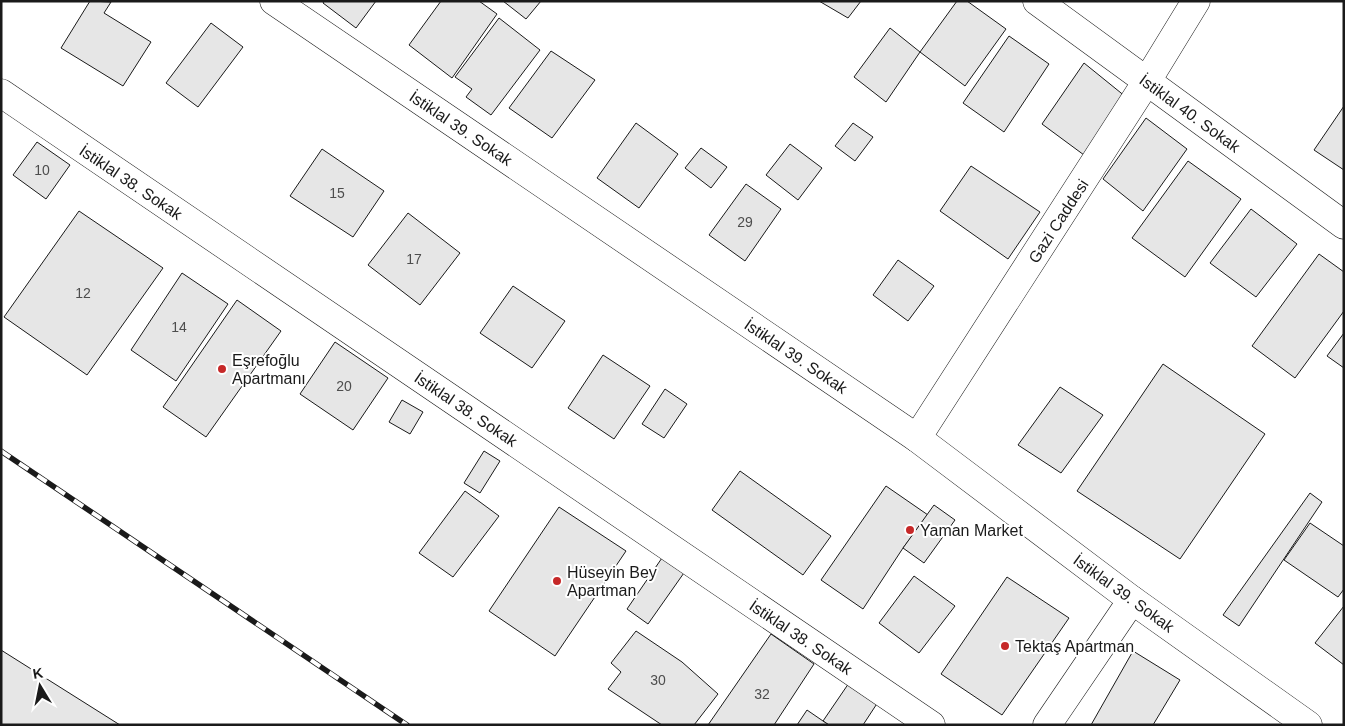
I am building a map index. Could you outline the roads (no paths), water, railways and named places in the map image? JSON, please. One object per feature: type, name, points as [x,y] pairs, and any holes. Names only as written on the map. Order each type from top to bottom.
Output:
[{"type":"street","name":"İstiklal 39. Sokak","points":[[274,1],[917,438],[1132,600],[1308,725]]},
{"type":"street","name":"İstiklal 40. Sokak","points":[[1037,1],[1344,225]]},
{"type":"street","name":"Gazi Caddesi","points":[[917,438],[1148,81],[1196,1]]},
{"type":"street","name":"İstiklal 38. Sokak","points":[[1,93],[931,725]]},
{"type":"street","points":[[1047,725],[1132,600]]},
{"type":"railway","points":[[1,451],[407,725]]},
{"type":"place","name":"Eşrefoğlu Apartmanı","points":[[222,369]]},
{"type":"place","name":"Yaman Market","points":[[910,530]]},
{"type":"place","name":"Hüseyin Bey Apartman","points":[[557,581]]},
{"type":"place","name":"Tektaş Apartman","points":[[1005,646]]}]
